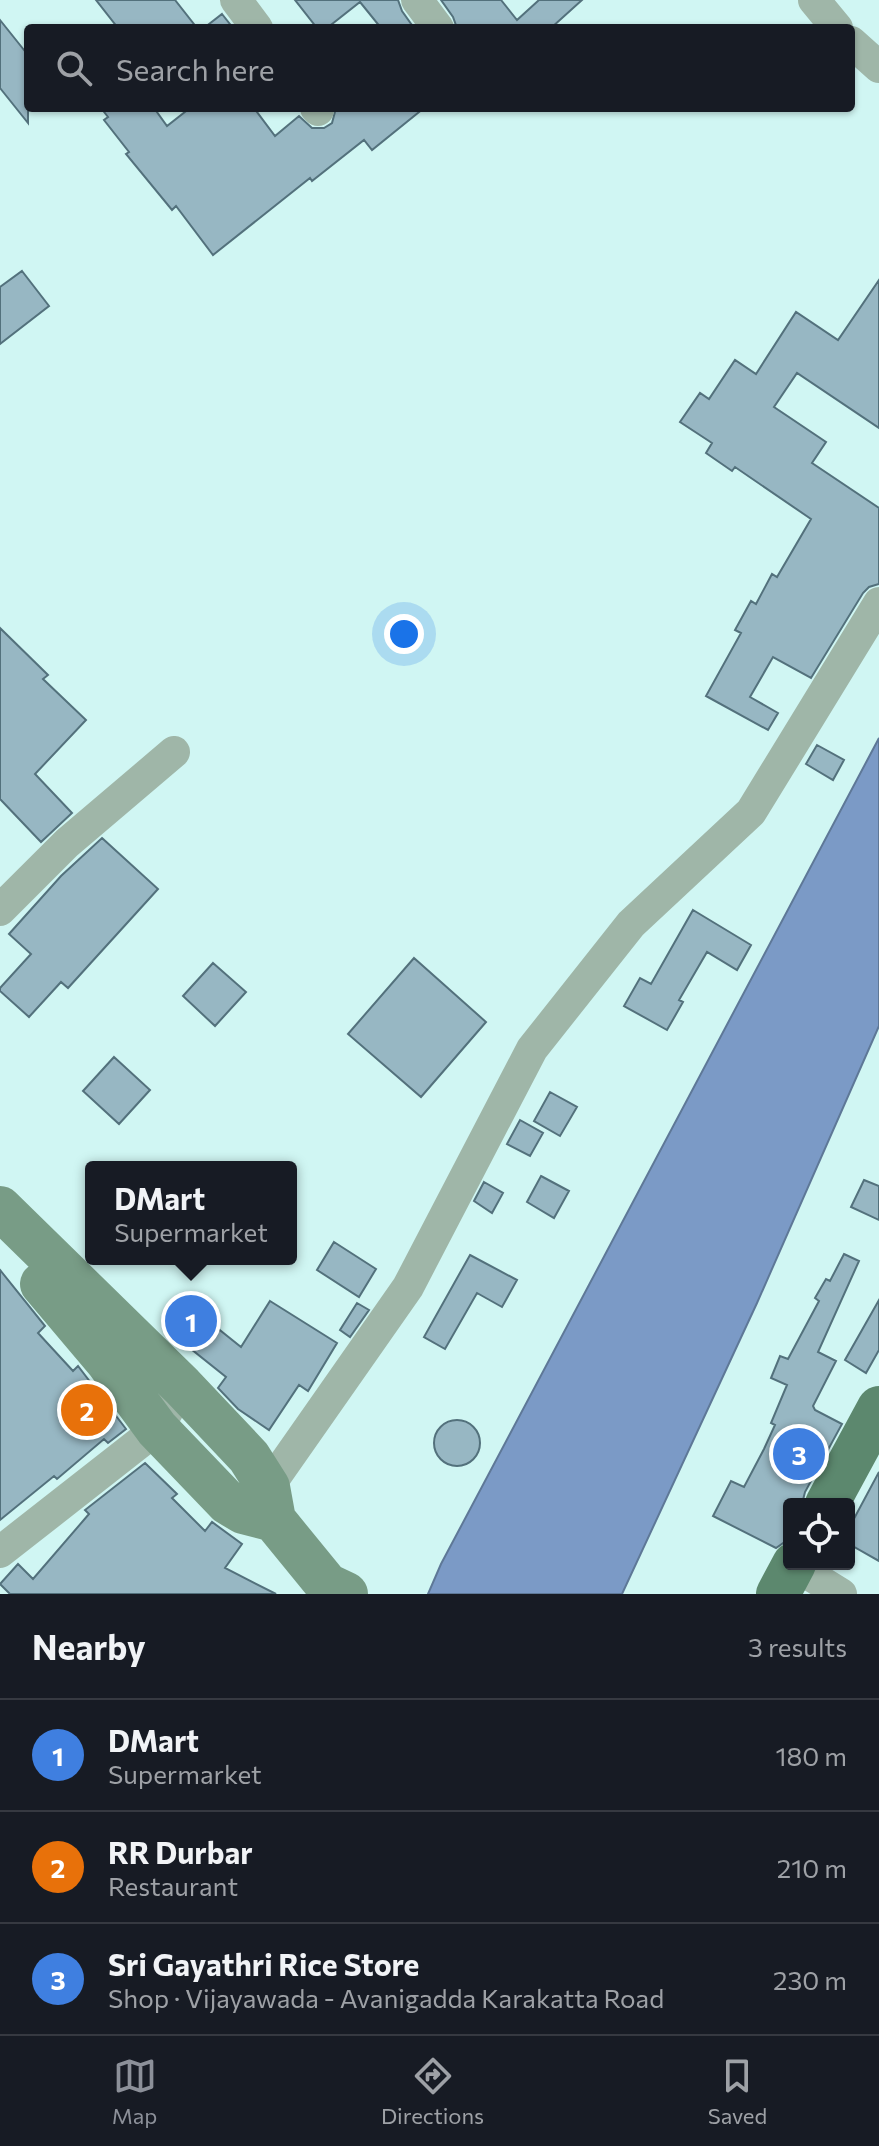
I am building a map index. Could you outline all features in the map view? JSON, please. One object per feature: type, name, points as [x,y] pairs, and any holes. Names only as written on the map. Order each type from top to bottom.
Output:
[{"type":"main road","points":[[830,1498],[879,1408]]},
{"type":"main road","points":[[778,1594],[791,1570]]},
{"type":"street","points":[[236,0],[254,24]]},
{"type":"street","points":[[417,0],[435,24]]},
{"type":"street","points":[[814,0],[834,24]]},
{"type":"street","points":[[855,46],[879,67]]},
{"type":"street","points":[[1,1218],[157,1429],[228,1503],[243,1512],[271,1503],[408,1287],[532,1049],[631,924],[751,812],[879,603]]},
{"type":"street","points":[[0,910],[67,843],[174,752]]},
{"type":"street","points":[[1,1218],[182,1386],[249,1457],[271,1503],[332,1591]]},
{"type":"street","points":[[0,1552],[157,1429],[182,1386]]},
{"type":"street","points":[[803,1570],[841,1594]]},
{"type":"water","points":[[879,738],[879,1026],[757,1303],[622,1594],[428,1594],[441,1564]]},
{"type":"building","points":[[96,0],[175,0],[194,24],[115,24]]},
{"type":"building","points":[[295,0],[398,0],[411,24],[378,24],[360,2],[332,24],[314,24]]},
{"type":"building","points":[[441,0],[501,0],[517,20],[539,0],[582,0],[555,24],[456,24]]},
{"type":"building","points":[[222,14],[230,24],[209,24]]},
{"type":"building","points":[[0,20],[24,50],[24,112],[28,112],[28,123],[0,88]]},
{"type":"building","points":[[104,112],[157,112],[167,126],[185,112],[257,112],[275,136],[299,116],[312,128],[324,128],[332,123],[335,112],[419,112],[372,150],[364,140],[312,181],[310,178],[213,255],[176,206],[172,210],[126,154],[129,152],[104,120],[108,117]]},
{"type":"building","points":[[22,271],[49,306],[0,344],[0,287]]},
{"type":"building","points":[[879,280],[879,428],[797,373],[774,407],[826,442],[812,463],[879,508],[879,584],[863,593],[811,678],[773,657],[750,697],[778,713],[768,730],[706,696],[741,633],[735,630],[751,601],[756,604],[772,574],[777,577],[811,519],[735,467],[732,471],[706,453],[712,443],[680,422],[700,393],[709,399],[735,360],[756,374],[796,312],[838,340]]},
{"type":"building","points":[[0,628],[48,675],[43,679],[86,720],[35,774],[72,813],[41,842],[0,799]]},
{"type":"building","points":[[817,745],[844,760],[833,780],[806,764]]},
{"type":"building","points":[[102,838],[158,889],[68,988],[61,982],[29,1017],[0,991],[31,954],[9,934],[61,876]]},
{"type":"building","points":[[693,910],[751,945],[737,970],[707,952],[679,1000],[683,1002],[667,1030],[624,1006],[640,978],[651,984]]},
{"type":"building","points":[[414,958],[486,1022],[421,1097],[348,1034]]},
{"type":"building","points":[[213,963],[246,992],[215,1026],[183,996]]},
{"type":"building","points":[[114,1057],[150,1090],[119,1124],[83,1091]]},
{"type":"building","points":[[550,1092],[577,1107],[560,1136],[534,1121]]},
{"type":"building","points":[[520,1120],[543,1133],[530,1156],[507,1144]]},
{"type":"building","points":[[541,1176],[569,1191],[554,1218],[527,1202]]},
{"type":"building","points":[[864,1180],[879,1186],[879,1220],[851,1207]]},
{"type":"building","points":[[484,1182],[503,1193],[492,1213],[474,1201]]},
{"type":"building","points":[[334,1242],[376,1269],[359,1297],[317,1270]]},
{"type":"building","points":[[844,1254],[859,1261],[818,1352],[836,1361],[813,1406],[842,1424],[804,1498],[783,1498],[783,1543],[776,1548],[713,1516],[731,1481],[744,1487],[764,1449],[787,1385],[771,1378],[780,1356],[788,1359],[819,1301],[815,1298],[826,1279],[830,1281]]},
{"type":"building","points":[[470,1255],[517,1280],[502,1307],[477,1293],[445,1349],[424,1337]]},
{"type":"building","points":[[0,1270],[45,1326],[38,1333],[73,1371],[78,1366],[126,1429],[108,1443],[104,1439],[57,1479],[54,1476],[0,1520]]},
{"type":"building","points":[[879,1300],[879,1350],[866,1373],[845,1360]]},
{"type":"building","points":[[270,1301],[337,1343],[308,1391],[299,1385],[269,1430],[238,1409],[218,1388],[226,1377],[171,1333],[191,1307],[241,1347]]},
{"type":"building","points":[[357,1303],[369,1310],[350,1337],[340,1330]]},
{"type":"building","points":[[457,1420],[473,1427],[480,1443],[473,1459],[457,1466],[441,1459],[434,1443],[441,1427]]},
{"type":"building","points":[[145,1463],[177,1494],[172,1498],[205,1531],[212,1522],[242,1544],[225,1568],[276,1594],[10,1594],[0,1584],[18,1564],[33,1579],[89,1514],[85,1510]]},
{"type":"building","points":[[879,1472],[879,1561],[855,1547],[855,1517]]},
{"type":"place","name":"DMart","points":[[191,1321]]},
{"type":"place","name":"RR Durbar","points":[[87,1410]]},
{"type":"place","name":"Sri Gayathri Rice Store","points":[[799,1454]]}]
